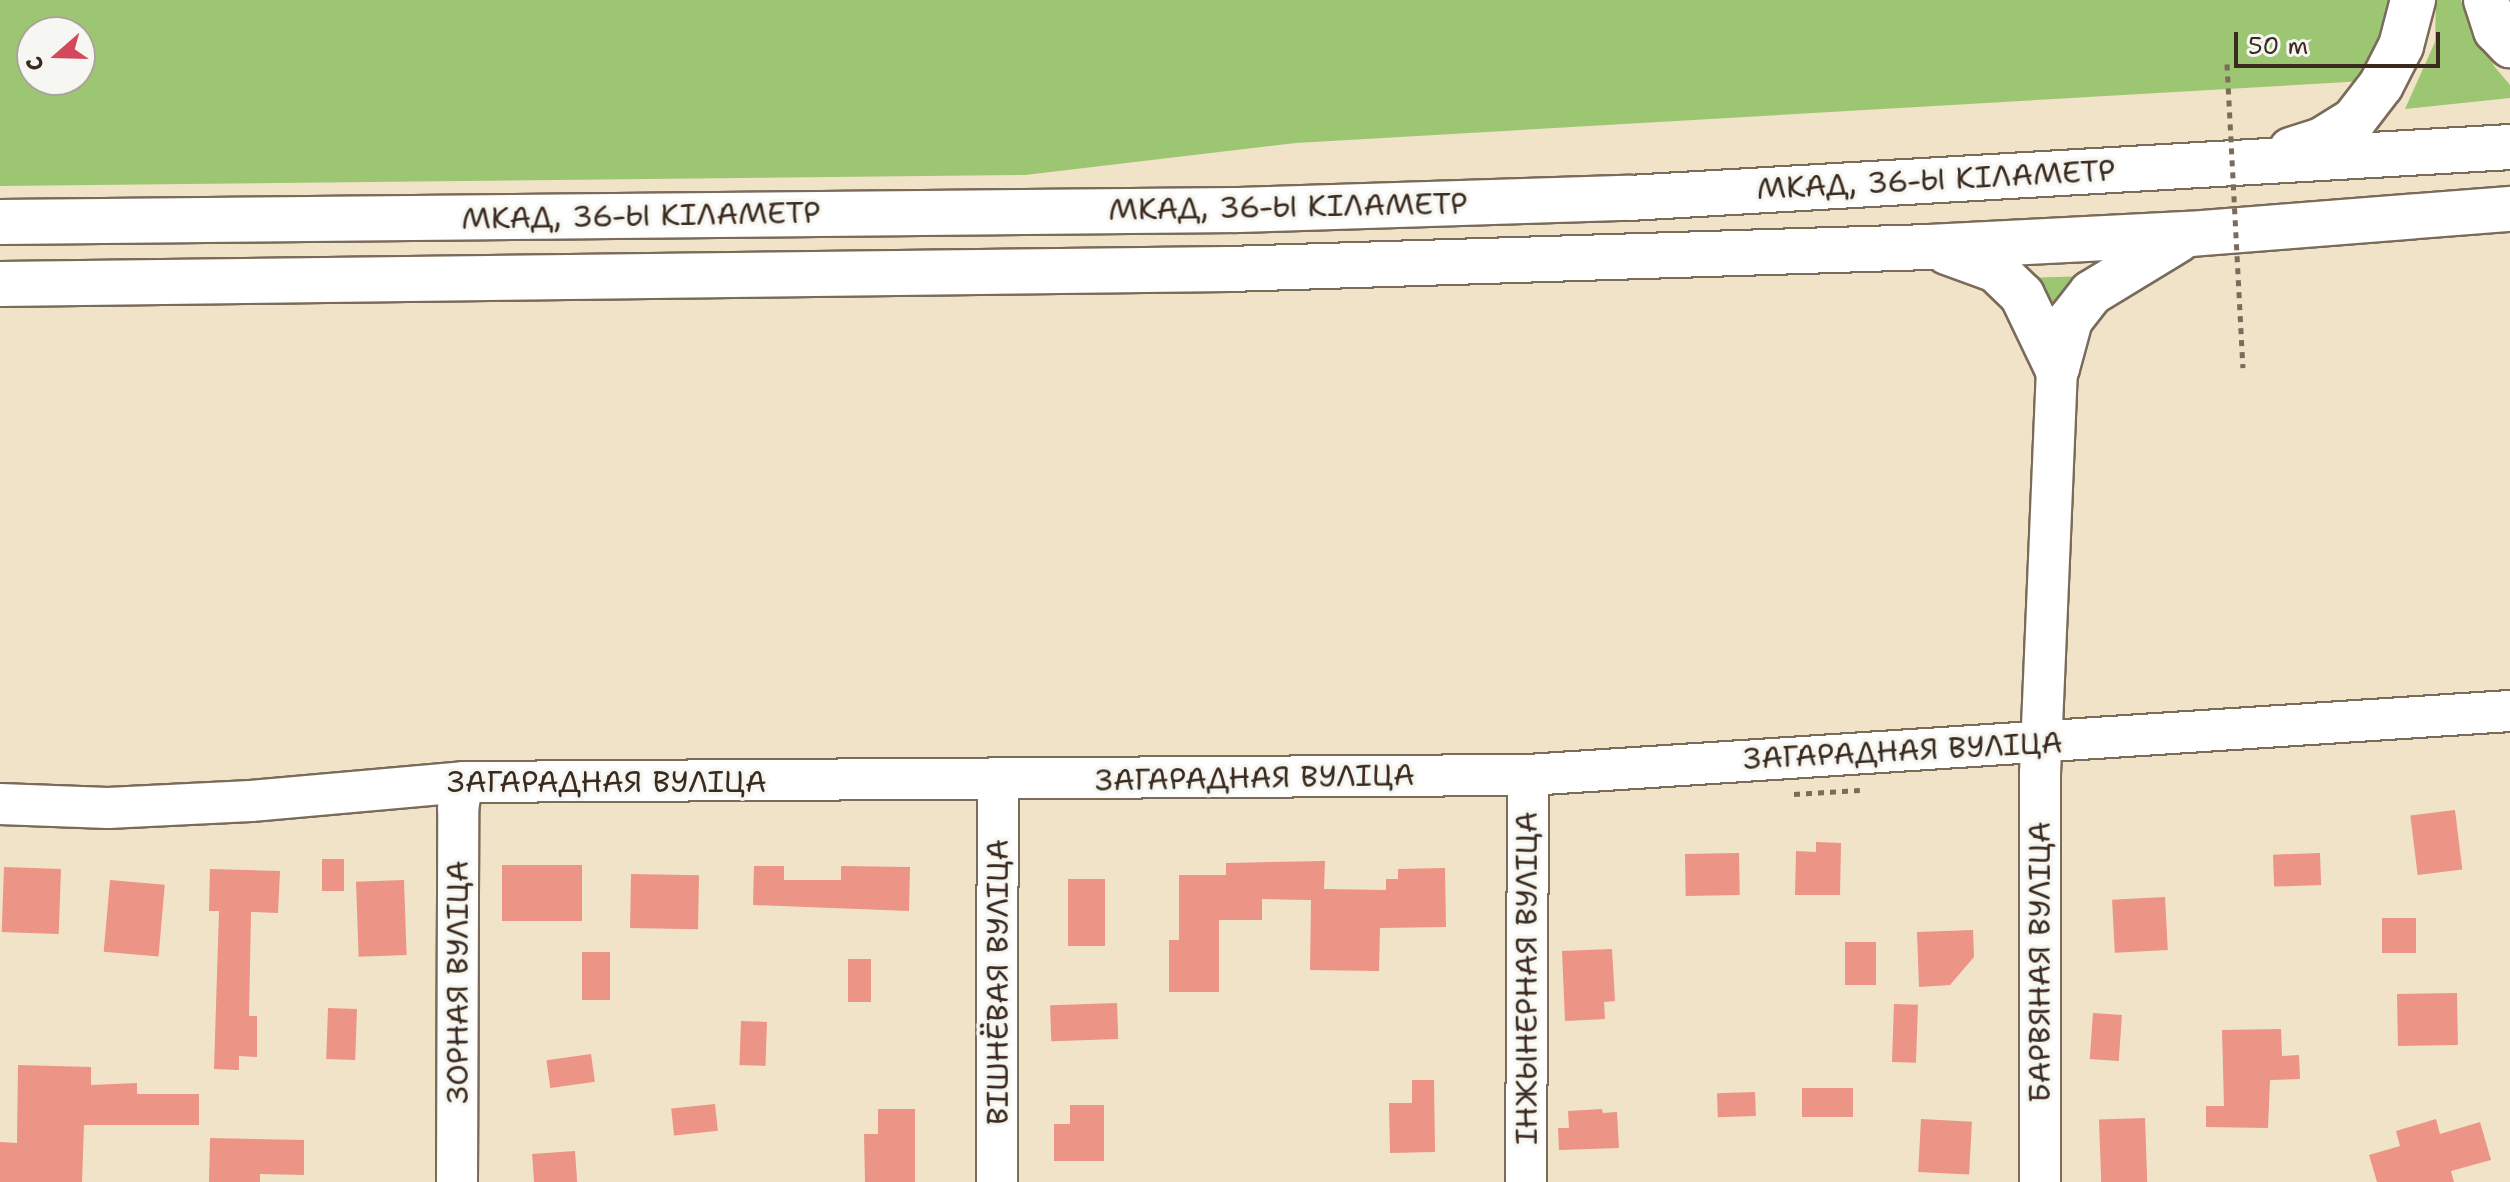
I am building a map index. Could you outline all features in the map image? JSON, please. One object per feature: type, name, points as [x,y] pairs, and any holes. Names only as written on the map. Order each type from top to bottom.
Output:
[{"type":"highway","points":[[2256,162],[2322,140],[2354,120],[2388,72],[2413,0]]},
{"type":"highway","points":[[2486,0],[2496,30],[2510,45]]},
{"type":"highway","name":"МКАД, 36-Ы КІЛАМЕТР","points":[[0,222],[1268,209],[1629,198],[2510,147]]},
{"type":"highway","name":"МКАД, 36-Ы КІЛАМЕТР","points":[[0,284],[1229,269],[1929,247],[2190,234],[2510,209]]},
{"type":"highway","points":[[2057,368],[2070,320],[2091,293],[2190,234]]},
{"type":"highway","points":[[1929,247],[1996,270],[2022,295],[2057,368]]},
{"type":"street","name":"БАРВЯНАЯ ВУЛІЦА","points":[[2040,1182],[2041,742],[2057,368]]},
{"type":"street","name":"ЗАГАРАДНАЯ ВУЛІЦА","points":[[0,804],[108,808],[251,801],[463,782],[998,781],[1528,775],[2510,711]]},
{"type":"street","name":"ІНЖЫНЕРНАЯ ВУЛІЦА","points":[[1526,1182],[1528,775]]},
{"type":"street","name":"ВІШНЁВАЯ ВУЛІЦА","points":[[997,1182],[998,781]]},
{"type":"street","name":"ЗОРНАЯ ВУЛІЦА","points":[[457,1182],[458,809],[463,782]]},
{"type":"path","points":[[2227,64],[2243,368]]},
{"type":"green space","points":[[0,0],[2400,0],[2365,81],[1296,143],[1025,175],[0,186]]},
{"type":"green space","points":[[2436,0],[2461,0],[2494,66],[2510,85],[2510,98],[2405,109],[2435,42]]},
{"type":"green space","points":[[2089,276],[2056,324],[2025,278]]},
{"type":"building","points":[[2455,810],[2462,870],[2418,875],[2410,815]]},
{"type":"building","points":[[1816,842],[1841,843],[1840,895],[1795,895],[1796,851],[1816,852]]},
{"type":"building","points":[[1739,853],[1740,895],[1686,896],[1685,854]]},
{"type":"building","points":[[2320,853],[2321,885],[2274,887],[2273,855]]},
{"type":"building","points":[[322,859],[344,859],[344,891],[322,891]]},
{"type":"building","points":[[1325,861],[1324,889],[1386,890],[1386,879],[1398,879],[1398,869],[1445,868],[1446,927],[1380,928],[1379,971],[1310,970],[1311,900],[1262,899],[1262,920],[1219,920],[1219,992],[1169,992],[1169,940],[1179,940],[1179,875],[1226,875],[1226,863]]},
{"type":"building","points":[[502,865],[582,865],[582,921],[502,921]]},
{"type":"building","points":[[754,866],[784,866],[784,880],[841,880],[841,866],[910,867],[909,911],[753,905]]},
{"type":"building","points":[[4,867],[61,869],[59,934],[2,932]]},
{"type":"building","points":[[210,869],[280,871],[278,913],[251,912],[249,1016],[257,1016],[257,1057],[239,1056],[239,1070],[214,1069],[219,911],[209,911]]},
{"type":"building","points":[[631,874],[699,875],[698,929],[630,928]]},
{"type":"building","points":[[1068,879],[1105,879],[1105,946],[1068,946]]},
{"type":"building","points":[[110,880],[165,885],[159,957],[104,952]]},
{"type":"building","points":[[404,880],[407,955],[359,957],[356,882]]},
{"type":"building","points":[[2165,897],[2168,950],[2115,953],[2112,900]]},
{"type":"building","points":[[2382,918],[2416,918],[2416,953],[2382,953]]},
{"type":"building","points":[[1973,930],[1974,957],[1950,985],[1919,987],[1917,932]]},
{"type":"building","points":[[1845,942],[1876,942],[1876,985],[1845,985]]},
{"type":"building","points":[[1612,949],[1615,1001],[1604,1002],[1605,1019],[1565,1021],[1562,951]]},
{"type":"building","points":[[582,952],[610,952],[610,1000],[582,1000]]},
{"type":"building","points":[[848,959],[871,959],[871,1002],[848,1002]]},
{"type":"building","points":[[2457,993],[2458,1045],[2398,1046],[2397,994]]},
{"type":"building","points":[[1117,1003],[1118,1039],[1051,1041],[1050,1005]]},
{"type":"building","points":[[1894,1004],[1918,1005],[1916,1063],[1892,1062]]},
{"type":"building","points":[[328,1008],[357,1009],[355,1060],[326,1059]]},
{"type":"building","points":[[2093,1013],[2122,1015],[2119,1061],[2090,1059]]},
{"type":"building","points":[[741,1021],[767,1022],[765,1066],[739,1065]]},
{"type":"building","points":[[2281,1029],[2282,1056],[2299,1055],[2300,1079],[2270,1080],[2268,1128],[2206,1127],[2206,1106],[2224,1106],[2222,1030]]},
{"type":"building","points":[[591,1054],[595,1082],[550,1088],[546,1060]]},
{"type":"building","points":[[18,1065],[91,1067],[91,1085],[137,1083],[137,1094],[199,1094],[199,1125],[84,1125],[82,1182],[0,1182],[0,1142],[17,1143]]},
{"type":"building","points":[[1412,1080],[1434,1080],[1435,1152],[1390,1153],[1389,1103],[1412,1103]]},
{"type":"building","points":[[1802,1088],[1853,1088],[1853,1117],[1802,1117]]},
{"type":"building","points":[[1755,1092],[1756,1116],[1718,1117],[1717,1093]]},
{"type":"building","points":[[715,1104],[718,1131],[674,1135],[671,1109]]},
{"type":"building","points":[[1070,1105],[1104,1105],[1104,1161],[1054,1161],[1054,1124],[1070,1124]]},
{"type":"building","points":[[878,1109],[915,1109],[915,1182],[865,1182],[864,1134],[878,1134]]},
{"type":"building","points":[[1602,1109],[1603,1113],[1617,1112],[1619,1148],[1559,1150],[1558,1128],[1569,1128],[1568,1111]]},
{"type":"building","points":[[2145,1118],[2147,1182],[2101,1182],[2099,1120]]},
{"type":"building","points":[[1921,1119],[1972,1122],[1969,1175],[1918,1172]]},
{"type":"building","points":[[2436,1119],[2440,1134],[2480,1122],[2491,1160],[2451,1171],[2454,1182],[2377,1182],[2369,1155],[2400,1146],[2396,1131]]},
{"type":"building","points":[[210,1138],[304,1140],[304,1175],[260,1174],[260,1182],[209,1182]]},
{"type":"building","points":[[575,1151],[577,1182],[534,1182],[532,1154]]}]
